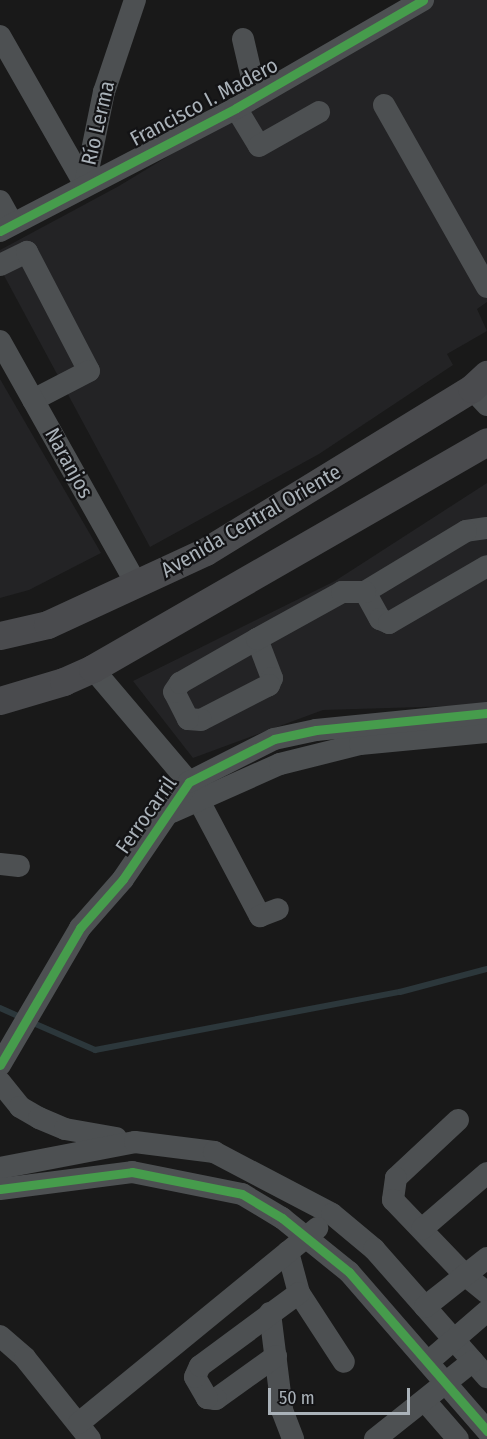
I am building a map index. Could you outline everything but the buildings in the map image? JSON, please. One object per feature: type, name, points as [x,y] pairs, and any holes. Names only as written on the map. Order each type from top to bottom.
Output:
[{"type":"main road","name":"Avenida Central Oriente","points":[[0,636],[48,625],[206,552],[482,390]]},
{"type":"main road","points":[[0,701],[64,682],[93,669],[487,442]]},
{"type":"main road","points":[[0,654],[48,625]]},
{"type":"street","name":"Río Lerma","points":[[85,185],[104,92],[135,0]]},
{"type":"street","name":"Francisco I. Madero","points":[[7,228],[85,185],[236,108],[423,0]]},
{"type":"street","name":"Río Lerma","points":[[0,36],[85,185]]},
{"type":"street","points":[[243,39],[256,95]]},
{"type":"street","points":[[384,105],[487,287]]},
{"type":"street","points":[[236,108],[259,146],[319,112]]},
{"type":"street","points":[[0,201],[7,228]]},
{"type":"street","points":[[0,265],[27,252],[89,371],[33,400]]},
{"type":"street","name":"Naranjos","points":[[0,341],[137,585]]},
{"type":"street","points":[[257,639],[342,592],[365,592],[466,531],[487,528]]},
{"type":"street","points":[[365,592],[380,619],[388,623],[487,566]]},
{"type":"street","name":"Ferrocarril","points":[[93,669],[194,792]]},
{"type":"street","name":"Ferrocarril","points":[[3,1060],[80,928],[123,879],[172,812],[194,792],[274,739],[316,730],[487,713]]},
{"type":"street","name":"Ferrocarril","points":[[194,792],[280,764],[349,747],[487,732]]},
{"type":"street","points":[[194,792],[260,916],[278,909]]},
{"type":"street","points":[[0,1082],[20,1107],[64,1129],[135,1142],[214,1152],[264,1175],[332,1214],[374,1249],[480,1369],[447,1383],[375,1439]]},
{"type":"street","points":[[458,1120],[396,1178],[391,1190],[393,1200],[465,1275],[487,1293]]},
{"type":"street","points":[[0,1168],[135,1142]]},
{"type":"street","points":[[0,1189],[132,1172],[242,1194],[307,1236],[349,1272],[487,1431]]},
{"type":"street","points":[[422,1229],[487,1173]]},
{"type":"street","points":[[0,1336],[25,1358],[84,1431],[332,1214]]},
{"type":"street","points":[[288,1252],[298,1293],[344,1362]]},
{"type":"street","points":[[425,1307],[487,1258]]},
{"type":"street","points":[[276,1356],[216,1399],[207,1398],[195,1377],[200,1366],[298,1293]]},
{"type":"street","points":[[428,1362],[487,1311]]},
{"type":"street","points":[[270,1313],[282,1410],[290,1438]]},
{"type":"street","points":[[425,1401],[452,1437]]},
{"type":"shaded area","points":[[425,0],[487,0],[487,302],[477,309],[487,331],[447,354],[453,365],[319,454],[150,547],[0,268],[0,250],[119,186]]},
{"type":"shaded area","points":[[0,379],[101,553],[29,590],[0,598]]},
{"type":"shaded area","points":[[487,483],[487,705],[323,710],[193,758],[133,681],[335,581]]},
{"type":"waterway","points":[[31,1022],[95,1050],[400,992],[487,969]]},
{"type":"waterway","points":[[0,1008],[22,1018]]},
{"type":"cycle path","points":[[0,231],[236,108],[423,0]]},
{"type":"cycle path","points":[[0,1065],[80,928],[123,879],[189,782],[274,739],[316,730],[487,713]]},
{"type":"cycle path","points":[[0,1189],[132,1172],[242,1194],[282,1218],[349,1272],[487,1431]]}]
